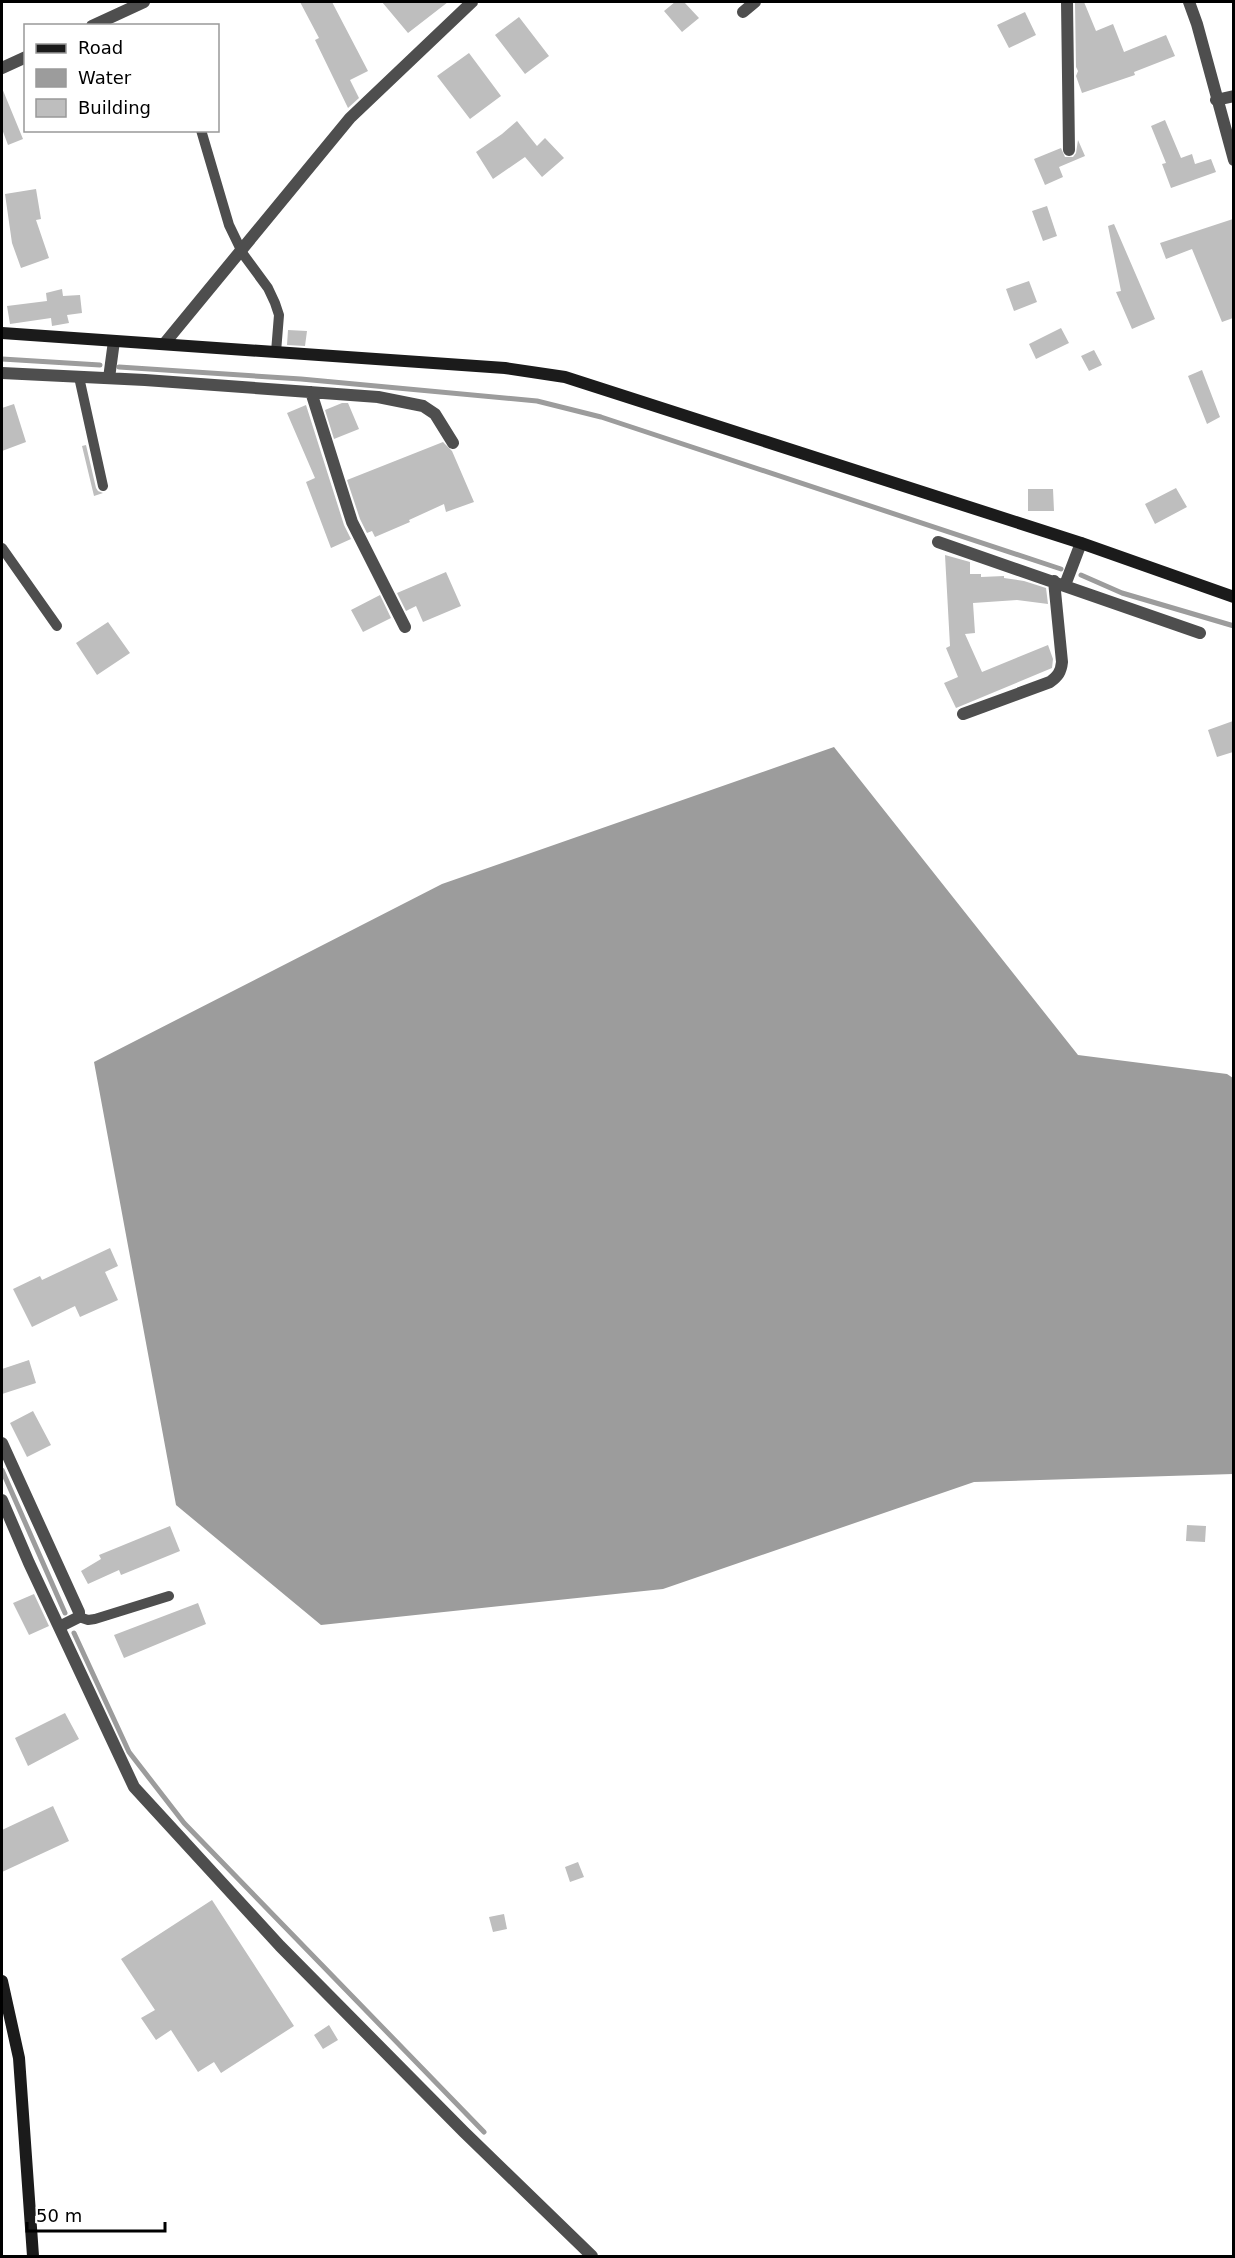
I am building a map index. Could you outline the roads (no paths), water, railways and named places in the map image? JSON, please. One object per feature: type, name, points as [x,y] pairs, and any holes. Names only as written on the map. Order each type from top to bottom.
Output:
[{"type":"street","points":[[96,24],[144,2]]},
{"type":"street","points":[[164,344],[350,118],[472,2]]},
{"type":"street","points":[[743,12],[755,2]]},
{"type":"street","points":[[1066,2],[1069,150]]},
{"type":"street","points":[[1189,2],[1197,24],[1233,160]]},
{"type":"street","points":[[2,68],[24,58]]},
{"type":"street","points":[[1216,100],[1233,96]]},
{"type":"street","points":[[2,333],[505,368],[565,377],[1081,543],[1233,597]]},
{"type":"street","points":[[109,378],[114,341]]},
{"type":"street","points":[[2,373],[109,378],[378,397],[423,406],[435,414],[453,443]]},
{"type":"street","points":[[311,392],[352,522],[405,627]]},
{"type":"street","points":[[938,542],[1200,633]]},
{"type":"street","points":[[963,714],[1050,682],[1057,677],[1061,671],[1062,662],[1059,583],[1081,543]]},
{"type":"street","points":[[2,1443],[77,1605],[78,1617],[59,1627]]},
{"type":"street","points":[[2,1500],[134,1786],[288,1954],[464,2132],[592,2256]]},
{"type":"street","points":[[2,1981],[19,2058],[33,2256]]},
{"type":"lane","points":[[202,132],[229,225],[240,249],[268,288],[275,303],[279,315],[276,352]]},
{"type":"lane","points":[[79,377],[103,486]]},
{"type":"lane","points":[[2,548],[57,626]]},
{"type":"lane","points":[[78,1617],[88,1620],[95,1619],[169,1596]]},
{"type":"water","points":[[834,747],[1078,1055],[1227,1074],[1233,1078],[1233,1474],[974,1482],[663,1589],[321,1625],[176,1505],[94,1062],[442,884]]},
{"type":"waterway","points":[[2,359],[100,365]]},
{"type":"waterway","points":[[119,367],[301,379],[537,401],[601,417],[1061,569]]},
{"type":"waterway","points":[[1081,575],[1122,593],[1234,626]]},
{"type":"waterway","points":[[2,1470],[65,1613]]},
{"type":"waterway","points":[[74,1633],[129,1752],[184,1823],[484,2132]]}]
